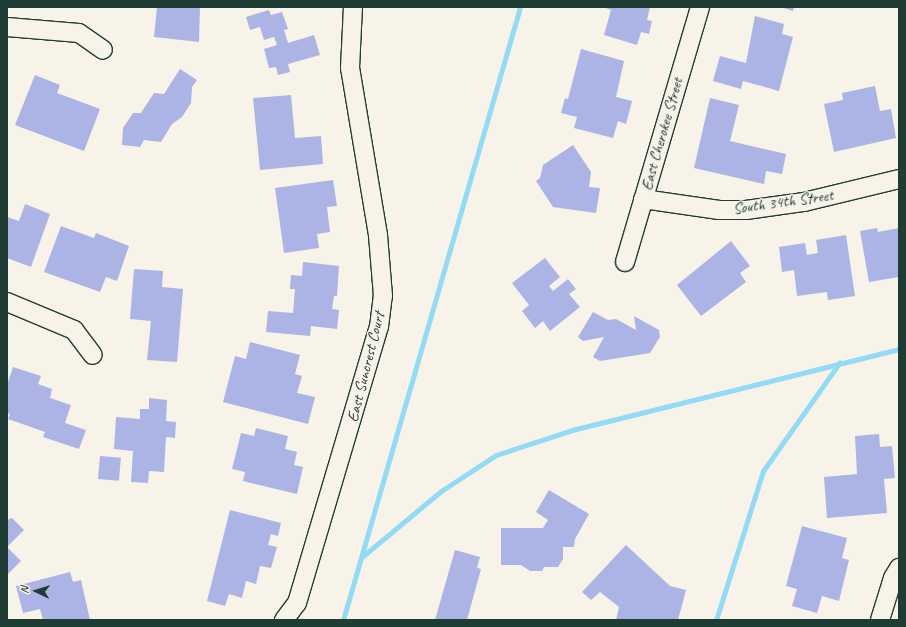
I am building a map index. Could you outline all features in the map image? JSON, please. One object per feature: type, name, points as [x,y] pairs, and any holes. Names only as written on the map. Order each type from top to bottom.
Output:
[{"type":"street","name":"East Suncrest Court","points":[[284,620],[297,603],[379,327],[383,296],[378,235],[350,68],[353,7]]},
{"type":"street","name":"East Cherokee Street","points":[[625,262],[700,7]]},
{"type":"street","points":[[7,27],[79,33],[103,50]]},
{"type":"street","name":"South 34th Street","points":[[643,199],[720,210],[746,210],[804,202],[899,179]]},
{"type":"street","points":[[7,302],[74,330],[93,356]]},
{"type":"street","points":[[880,620],[894,578],[899,568]]},
{"type":"building","points":[[157,7],[200,7],[199,42],[154,37]]},
{"type":"building","points":[[603,7],[650,7],[647,20],[652,21],[649,34],[641,32],[637,45],[604,35],[611,10]]},
{"type":"building","points":[[781,7],[794,7],[793,11]]},
{"type":"building","points":[[269,10],[271,15],[282,12],[288,29],[284,30],[288,43],[314,35],[320,55],[288,64],[290,72],[278,75],[276,67],[269,68],[264,49],[277,45],[274,37],[264,40],[260,27],[250,30],[246,17]]},
{"type":"building","points":[[755,16],[784,24],[782,34],[793,37],[779,91],[743,81],[741,89],[713,81],[720,56],[746,63]]},
{"type":"building","points":[[581,49],[624,61],[616,97],[632,101],[626,124],[618,121],[613,138],[574,128],[577,117],[561,113],[565,98],[568,99]]},
{"type":"building","points":[[180,69],[197,80],[192,87],[191,103],[182,117],[172,124],[161,142],[144,140],[140,147],[122,145],[123,128],[133,113],[141,113],[154,93],[164,94]]},
{"type":"building","points":[[35,75],[60,85],[57,93],[100,109],[84,151],[15,125]]},
{"type":"building","points":[[875,86],[880,111],[891,109],[896,138],[834,152],[824,104],[843,100],[842,93]]},
{"type":"building","points":[[291,95],[295,138],[321,136],[323,164],[260,170],[253,98]]},
{"type":"building","points":[[710,98],[739,105],[730,141],[786,154],[782,174],[766,171],[764,184],[694,168]]},
{"type":"building","points":[[573,145],[591,172],[589,187],[600,188],[596,213],[553,207],[536,181],[540,178],[543,165]]},
{"type":"building","points":[[333,180],[337,206],[327,207],[330,232],[317,234],[319,248],[284,253],[275,188]]},
{"type":"building","points":[[25,204],[50,214],[31,267],[7,258],[7,217],[19,221]]},
{"type":"building","points":[[61,226],[94,238],[96,233],[129,246],[117,281],[106,277],[100,292],[44,272]]},
{"type":"building","points":[[877,228],[878,232],[899,228],[899,277],[869,282],[860,231]]},
{"type":"building","points":[[846,235],[855,296],[828,300],[827,292],[797,296],[794,270],[782,272],[779,247],[805,243],[807,255],[818,253],[816,240]]},
{"type":"building","points":[[731,241],[750,266],[740,273],[746,282],[701,316],[677,285]]},
{"type":"building","points":[[545,258],[560,277],[549,286],[553,291],[568,279],[576,289],[569,294],[580,307],[550,331],[543,321],[535,328],[522,311],[529,305],[512,283]]},
{"type":"building","points":[[303,262],[339,266],[337,296],[334,296],[332,309],[339,310],[337,329],[311,326],[310,336],[266,332],[268,311],[293,313],[295,289],[290,289],[291,275],[302,276]]},
{"type":"building","points":[[134,269],[163,271],[162,287],[183,289],[177,362],[147,360],[151,321],[130,319]]},
{"type":"building","points":[[593,312],[608,320],[616,319],[636,330],[634,316],[659,330],[660,337],[650,353],[600,361],[593,357],[604,337],[583,341],[578,337]]},
{"type":"building","points":[[250,342],[300,355],[295,374],[302,376],[297,393],[315,397],[308,424],[223,402],[235,356],[246,359]]},
{"type":"building","points":[[13,367],[41,376],[38,384],[52,389],[50,398],[71,405],[65,423],[86,430],[79,449],[43,437],[45,432],[8,419],[10,414],[7,413],[7,385]]},
{"type":"building","points":[[149,398],[167,400],[166,421],[176,422],[175,438],[166,437],[164,472],[149,471],[148,483],[131,482],[133,451],[114,449],[116,417],[140,419],[140,409],[149,409]]},
{"type":"building","points":[[256,428],[288,436],[285,449],[297,452],[294,465],[303,467],[297,494],[243,481],[245,472],[232,469],[241,433],[254,436]]},
{"type":"building","points":[[879,434],[880,447],[892,446],[895,478],[884,479],[887,513],[827,518],[824,477],[857,474],[855,436]]},
{"type":"building","points":[[100,456],[121,458],[119,481],[98,479]]},
{"type":"building","points":[[549,490],[589,514],[575,539],[574,547],[563,547],[563,559],[558,567],[544,567],[542,571],[530,571],[521,565],[501,565],[501,528],[543,528],[548,520],[536,512]]},
{"type":"building","points":[[230,510],[281,523],[278,536],[271,534],[268,545],[277,547],[271,568],[260,566],[256,584],[246,581],[242,598],[229,594],[225,606],[207,601]]},
{"type":"building","points":[[12,518],[24,530],[7,547],[7,520]]},
{"type":"building","points":[[802,526],[847,538],[842,558],[849,560],[839,601],[822,596],[817,613],[792,606],[797,589],[786,586]]},
{"type":"building","points":[[626,545],[670,586],[686,590],[678,620],[616,620],[619,607],[600,592],[591,600],[582,592]]},
{"type":"building","points":[[7,547],[21,561],[7,575]]},
{"type":"building","points":[[455,550],[480,557],[477,568],[481,569],[467,620],[435,620]]},
{"type":"building","points":[[70,572],[73,582],[81,580],[90,620],[43,620],[40,609],[23,613],[16,586]]},
{"type":"waterway","points":[[343,620],[520,7]]},
{"type":"waterway","points":[[363,556],[441,491],[496,455],[572,430],[899,349]]},
{"type":"waterway","points":[[716,620],[763,471],[840,362]]}]
